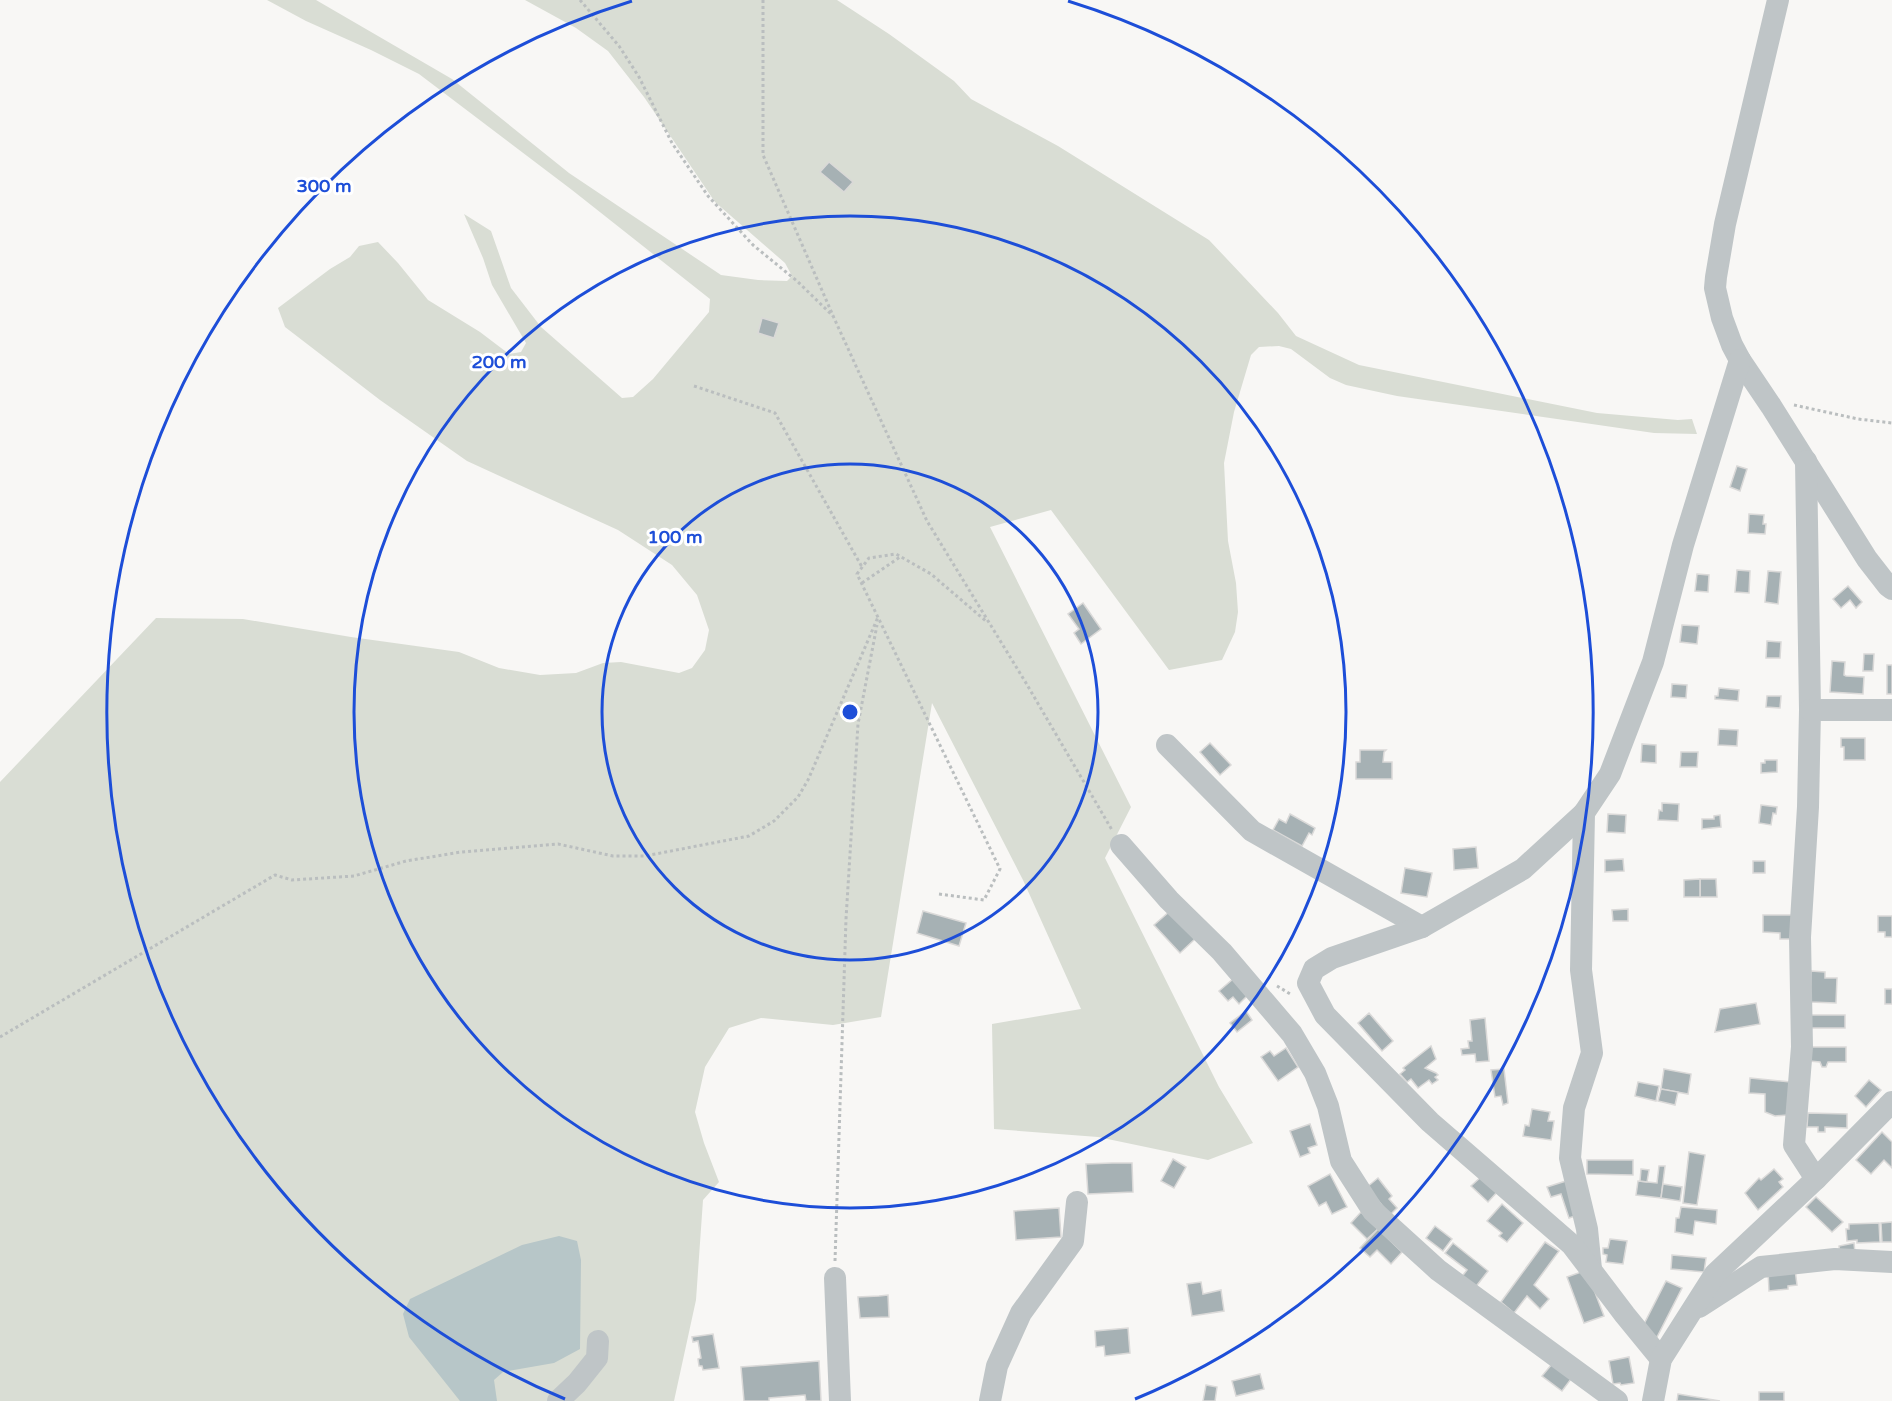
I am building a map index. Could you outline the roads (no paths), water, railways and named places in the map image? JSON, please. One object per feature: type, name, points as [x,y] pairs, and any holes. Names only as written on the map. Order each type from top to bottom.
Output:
[{"type":"street","points":[[1778,0],[1725,224],[1716,288],[1722,318],[1740,360],[1867,559],[1892,589]]},
{"type":"street","points":[[1661,1359],[1625,1316],[1572,1245],[1430,1122],[1325,1015],[1308,983],[1314,969],[1332,958],[1422,927],[1523,869],[1584,813],[1610,774],[1653,662],[1683,545],[1740,360]]},
{"type":"street","points":[[1806,461],[1810,710],[1808,807],[1800,937],[1802,1047],[1794,1145],[1816,1179]]},
{"type":"street","points":[[1810,710],[1892,710]]},
{"type":"street","points":[[1167,745],[1252,831],[1422,927]]},
{"type":"street","points":[[1584,813],[1581,970],[1592,1053],[1574,1108],[1570,1158],[1587,1229],[1591,1269]]},
{"type":"street","points":[[1121,845],[1169,900],[1222,952],[1292,1034],[1315,1073],[1328,1106],[1341,1161],[1372,1211],[1438,1270],[1617,1401]]},
{"type":"street","points":[[1653,1401],[1661,1359],[1715,1274],[1816,1179],[1892,1102]]},
{"type":"street","points":[[990,1401],[997,1366],[1021,1313],[1073,1241],[1077,1202]]},
{"type":"street","points":[[1693,1310],[1761,1267],[1835,1258],[1892,1262]]},
{"type":"street","points":[[835,1278],[840,1401]]},
{"type":"street","points":[[558,1401],[577,1383],[597,1358],[598,1341]]}]
